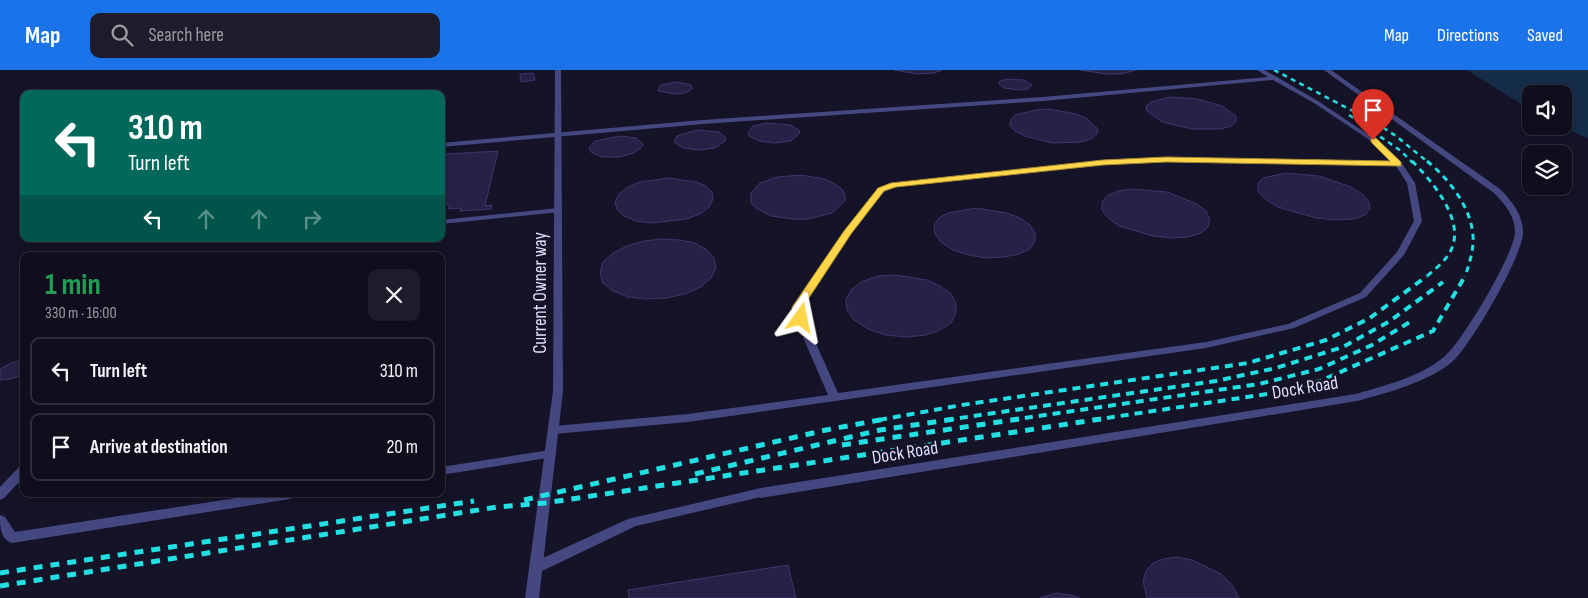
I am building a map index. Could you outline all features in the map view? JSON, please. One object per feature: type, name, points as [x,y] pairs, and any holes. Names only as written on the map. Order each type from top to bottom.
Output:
[{"type":"street","name":"Current Owner way","points":[[532,598],[558,392],[558,70]]},
{"type":"street","points":[[554,430],[688,418],[1206,345],[1291,326],[1363,295],[1401,253],[1418,221],[1411,184],[1398,164],[1373,140],[1316,102],[1260,70]]},
{"type":"street","name":"Dock Road","points":[[537,567],[633,522],[761,493],[1357,397],[1405,382],[1450,359],[1487,304],[1519,238],[1516,216],[1508,202],[1497,191],[1327,70]]},
{"type":"street","points":[[445,145],[558,133],[873,109],[966,104],[1276,78]]},
{"type":"street","points":[[835,398],[804,328],[798,307],[848,233],[881,190],[894,185],[1112,162],[1166,159],[1398,164]]},
{"type":"street","points":[[445,222],[558,210]]},
{"type":"street","points":[[445,470],[550,454]]},
{"type":"street","points":[[0,495],[20,473]]},
{"type":"street","points":[[0,520],[12,538],[230,498],[245,497]]},
{"type":"water","points":[[1467,70],[1588,70],[1588,138],[1572,131],[1572,85],[1522,85],[1522,104]]},
{"type":"building","points":[[894,70],[942,70],[934,73],[917,74]]},
{"type":"building","points":[[1080,70],[1137,70],[1121,74],[1106,74]]},
{"type":"building","points":[[533,73],[535,80],[521,82],[520,74]]},
{"type":"building","points":[[1007,79],[1024,80],[1032,85],[1028,89],[1019,90],[1004,88],[999,84],[1000,81]]},
{"type":"building","points":[[677,82],[691,85],[692,89],[685,93],[675,94],[658,91],[661,85]]},
{"type":"building","points":[[1170,97],[1197,99],[1222,106],[1236,116],[1236,121],[1231,126],[1221,129],[1192,129],[1162,122],[1147,111],[1146,106],[1151,102]]},
{"type":"building","points":[[1049,109],[1076,114],[1086,118],[1098,129],[1097,134],[1091,139],[1081,142],[1052,143],[1025,136],[1015,131],[1010,125],[1015,115]]},
{"type":"building","points":[[766,123],[791,125],[800,131],[791,141],[775,143],[759,141],[749,136],[748,133],[753,126]]},
{"type":"building","points":[[697,130],[719,132],[726,138],[725,141],[715,148],[699,150],[683,148],[674,142],[677,136]]},
{"type":"building","points":[[620,136],[636,138],[643,144],[642,147],[634,153],[619,157],[602,157],[591,152],[589,148],[595,141]]},
{"type":"building","points":[[498,151],[485,206],[492,205],[491,209],[460,211],[461,208],[448,209],[450,205],[445,205],[446,154]]},
{"type":"building","points":[[1286,173],[1319,176],[1351,187],[1362,194],[1369,202],[1370,209],[1365,215],[1353,219],[1336,220],[1316,218],[1278,207],[1265,199],[1258,191],[1258,183],[1263,178]]},
{"type":"building","points":[[801,175],[825,179],[835,184],[842,189],[845,201],[832,213],[808,219],[771,216],[751,203],[751,193],[760,183],[777,177]]},
{"type":"building","points":[[669,178],[696,182],[706,186],[712,192],[713,199],[709,207],[700,214],[686,219],[652,223],[636,221],[624,216],[617,209],[615,202],[619,194],[628,187],[640,182]]},
{"type":"building","points":[[1132,189],[1167,192],[1197,204],[1206,211],[1210,220],[1208,227],[1201,233],[1188,237],[1171,238],[1153,236],[1119,226],[1108,218],[1102,210],[1102,202],[1107,196],[1118,191]]},
{"type":"building","points":[[976,208],[1007,213],[1020,218],[1030,225],[1035,233],[1035,241],[1030,249],[1019,254],[986,258],[953,250],[941,242],[935,234],[934,226],[939,218],[948,213]]},
{"type":"building","points":[[662,239],[695,243],[707,250],[714,258],[716,268],[711,278],[701,287],[685,294],[666,298],[646,299],[628,297],[613,291],[603,283],[600,273],[603,262],[613,253],[644,241]]},
{"type":"building","points":[[895,275],[927,280],[951,294],[956,304],[956,313],[951,323],[940,330],[926,335],[906,337],[886,335],[868,329],[854,320],[847,310],[846,299],[852,289],[863,281],[879,276]]},
{"type":"building","points":[[20,361],[20,376],[0,380],[0,369]]},
{"type":"building","points":[[1177,557],[1192,560],[1221,574],[1233,586],[1239,598],[1147,598],[1143,581],[1146,571],[1153,563]]},
{"type":"building","points":[[788,565],[796,598],[629,598],[628,590]]},
{"type":"building","points":[[1056,593],[1071,595],[1080,598],[1040,598]]},
{"type":"railway","points":[[1274,70],[1376,123],[1396,136],[1429,163]]},
{"type":"railway","points":[[1349,115],[1401,151],[1413,163]]},
{"type":"railway","points":[[1412,161],[1428,178],[1443,199],[1453,222],[1455,234],[1449,255],[1426,277]]},
{"type":"railway","points":[[1427,161],[1458,194],[1468,215],[1473,241],[1471,257],[1465,277]]},
{"type":"railway","points":[[879,420],[962,405],[1248,363],[1326,340],[1370,318],[1427,276]]},
{"type":"railway","points":[[1093,420],[1274,393],[1320,381],[1433,331],[1465,276]]},
{"type":"railway","points":[[946,420],[1216,381],[1276,368],[1343,347],[1390,321],[1443,282]]},
{"type":"railway","points":[[1011,420],[1259,384],[1319,369],[1372,345],[1413,320]]},
{"type":"railway","points":[[524,500],[826,430],[885,419]]},
{"type":"railway","points":[[695,474],[880,430],[955,419]]},
{"type":"railway","points":[[842,445],[1019,419]]},
{"type":"railway","points":[[0,586],[497,507],[545,503],[1101,419]]},
{"type":"railway","points":[[0,573],[474,501]]},
{"type":"route","points":[[801,318],[798,307],[848,233],[881,190],[894,185],[1103,162],[1166,159],[1398,164],[1373,140]]}]
